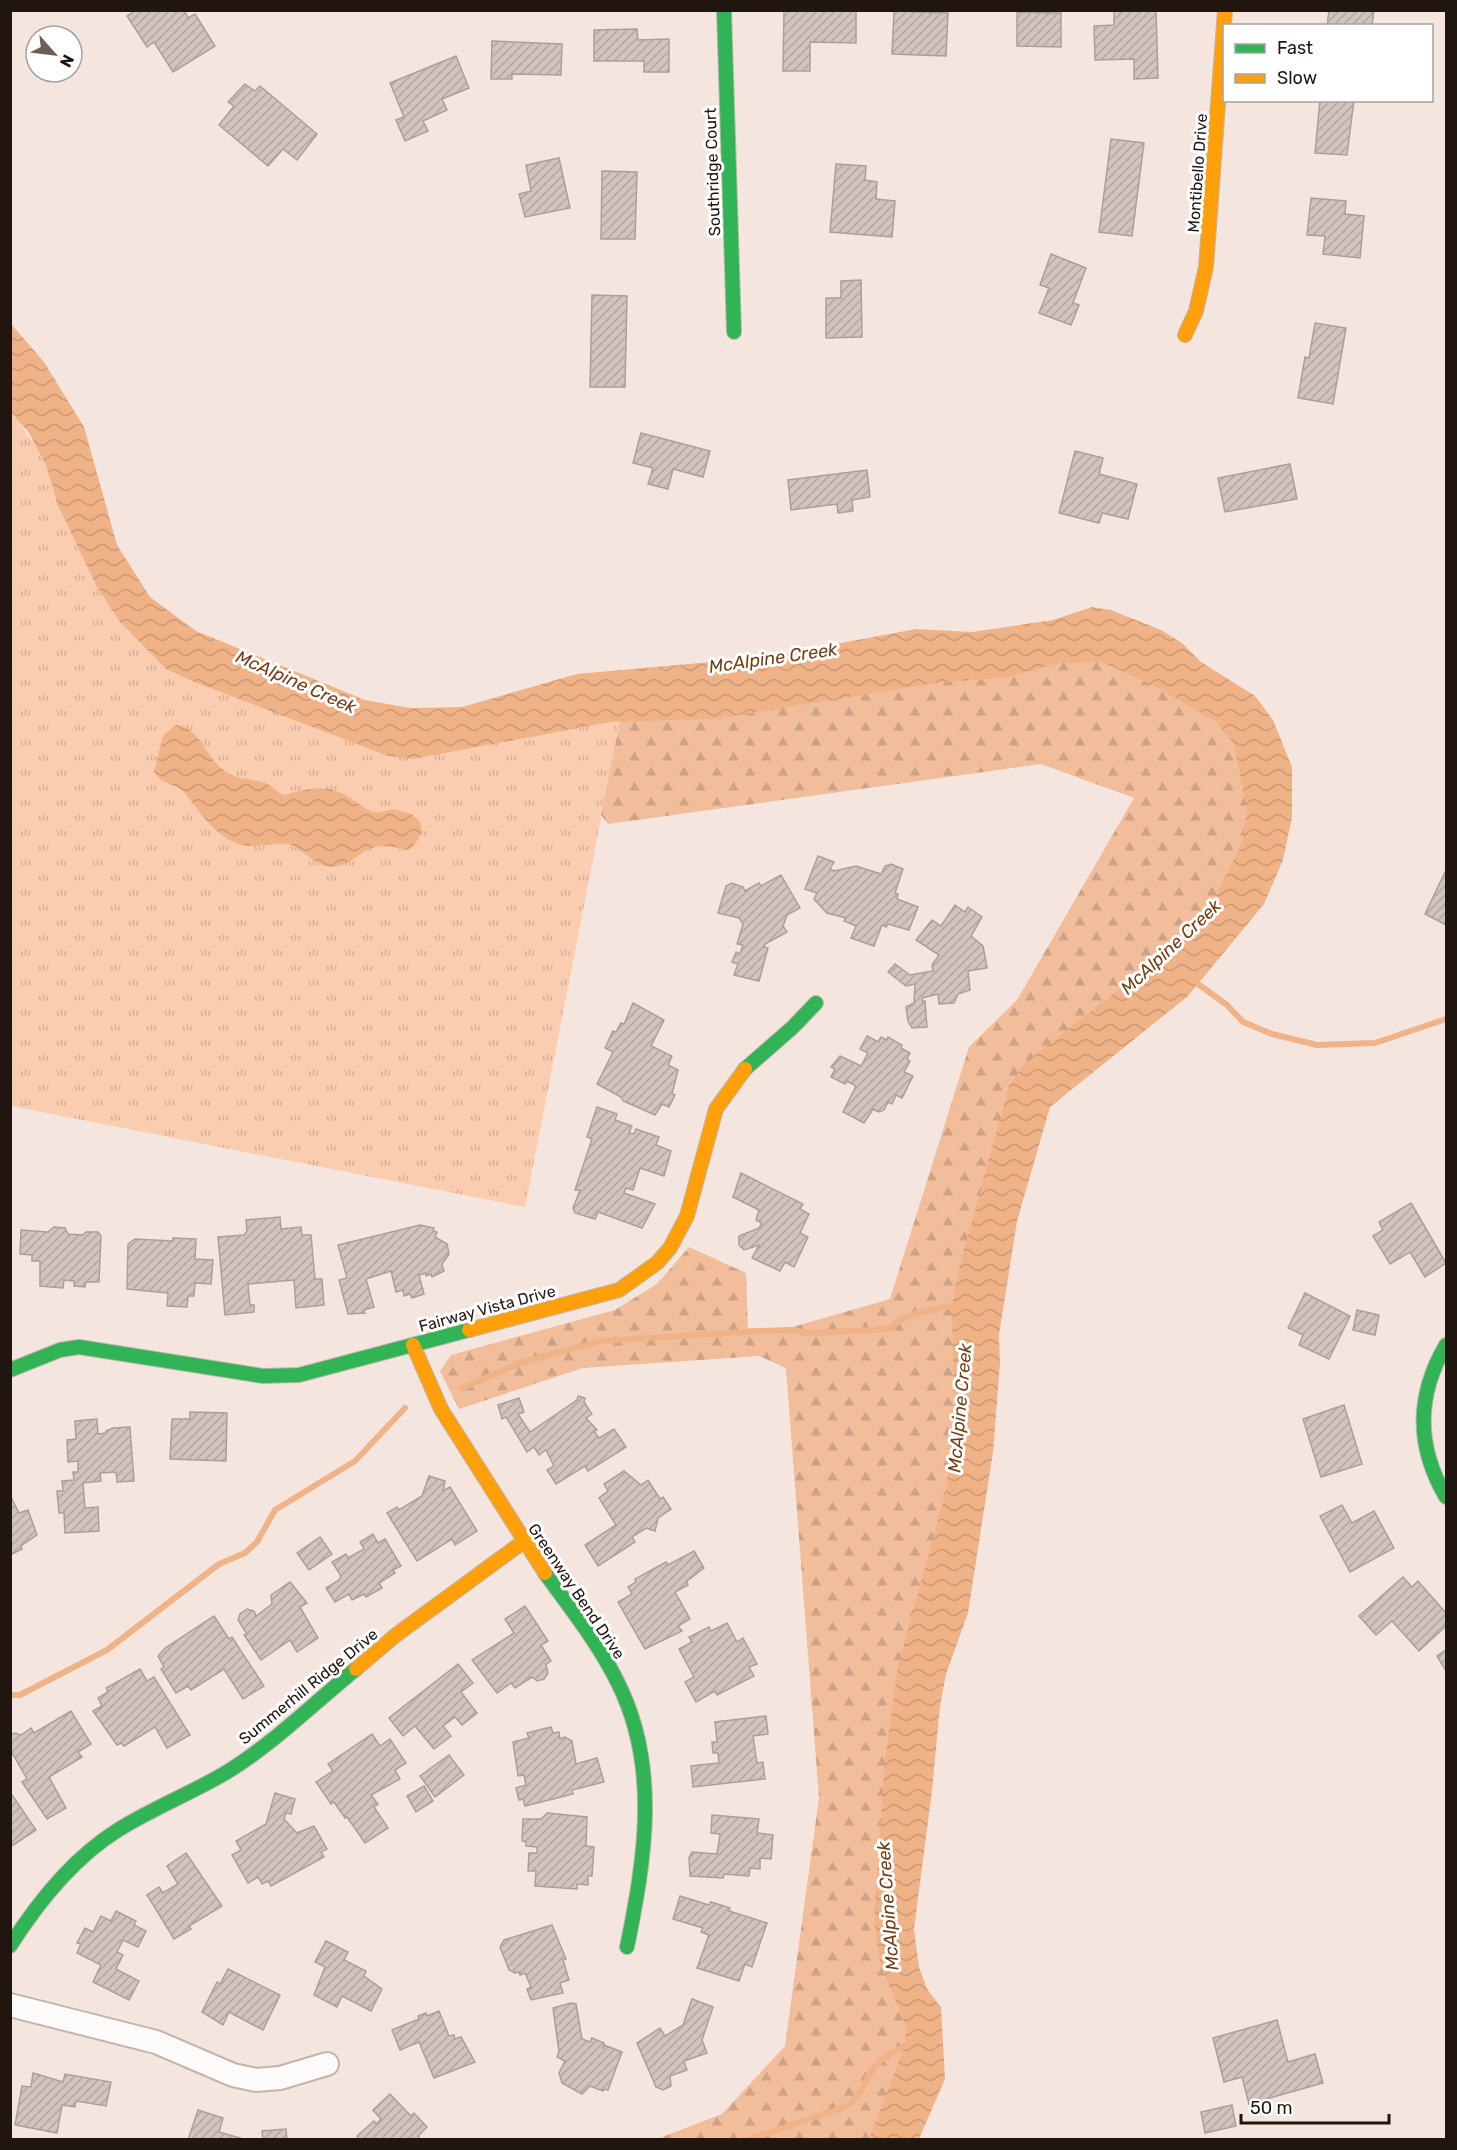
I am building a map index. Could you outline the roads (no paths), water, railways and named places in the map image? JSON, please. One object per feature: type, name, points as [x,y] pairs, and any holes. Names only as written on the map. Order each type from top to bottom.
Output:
[{"type":"street","name":"Southridge Court","points":[[724,10],[734,332]]},
{"type":"street","name":"Montibello Drive","points":[[1185,335],[1196,312],[1206,267],[1223,37]]},
{"type":"street","name":"Fairway Vista Drive","points":[[10,1370],[60,1350],[79,1347],[281,1378],[619,1290],[658,1264],[670,1250],[688,1217],[709,1129],[715,1109],[723,1095],[748,1064],[789,1034],[816,1003]]},
{"type":"street","name":"Greenway Bend Drive","points":[[413,1345],[432,1395],[523,1542],[608,1665],[629,1706],[638,1737],[646,1799],[634,1912],[627,1947]]},
{"type":"street","points":[[1446,1345],[1428,1379],[1421,1425],[1425,1454],[1435,1480],[1446,1497]]},
{"type":"street","name":"Summerhill Ridge Drive","points":[[10,1946],[32,1911],[78,1861],[117,1830],[228,1771],[259,1749],[396,1635],[523,1542]]},
{"type":"street","points":[[10,2005],[156,2042],[233,2075],[256,2080],[296,2075],[327,2064]]},
{"type":"water","name":"McAlpine Creek","points":[[11,324],[44,362],[84,427],[117,545],[150,597],[196,631],[365,700],[410,708],[462,707],[577,674],[766,657],[916,629],[972,632],[1053,620],[1092,607],[1111,610],[1161,630],[1182,643],[1201,662],[1255,696],[1273,720],[1292,767],[1292,817],[1283,860],[1264,904],[1188,996],[1050,1107],[1017,1221],[999,1335],[1000,1363],[993,1452],[968,1613],[946,1674],[940,1706],[932,1791],[914,1929],[919,1967],[927,1989],[941,2007],[945,2079],[919,2139],[869,2139],[905,2046],[906,2025],[881,1967],[874,1919],[885,1759],[898,1666],[947,1487],[954,1407],[952,1306],[959,1269],[1009,1086],[1025,1063],[1165,953],[1215,898],[1242,843],[1247,810],[1234,744],[1216,722],[1159,688],[1102,662],[1059,663],[1007,677],[936,683],[714,719],[610,722],[413,759],[388,756],[166,669],[119,621],[96,585],[58,505],[46,465],[29,433],[11,412]]},
{"type":"water","points":[[175,725],[183,726],[195,734],[218,765],[229,774],[268,784],[285,795],[318,788],[334,790],[374,812],[393,810],[405,812],[418,819],[420,837],[409,850],[381,846],[372,848],[342,865],[331,867],[320,864],[291,845],[250,846],[229,840],[204,818],[184,792],[161,780],[154,772],[163,736]]},
{"type":"waterway","points":[[1195,979],[1198,984],[1227,1005],[1243,1022],[1272,1034],[1317,1045],[1375,1043],[1446,1019]]},
{"type":"waterway","points":[[462,1388],[520,1363],[601,1341],[758,1331],[791,1330],[809,1333],[873,1330],[892,1328],[898,1321],[917,1313],[960,1304]]},
{"type":"waterway","points":[[10,1695],[20,1695],[107,1650],[219,1564],[245,1553],[257,1542],[275,1510],[355,1461],[405,1408]]},
{"type":"waterway","points":[[748,2140],[847,2106],[857,2096],[878,2063],[889,2054],[911,2043]]}]
